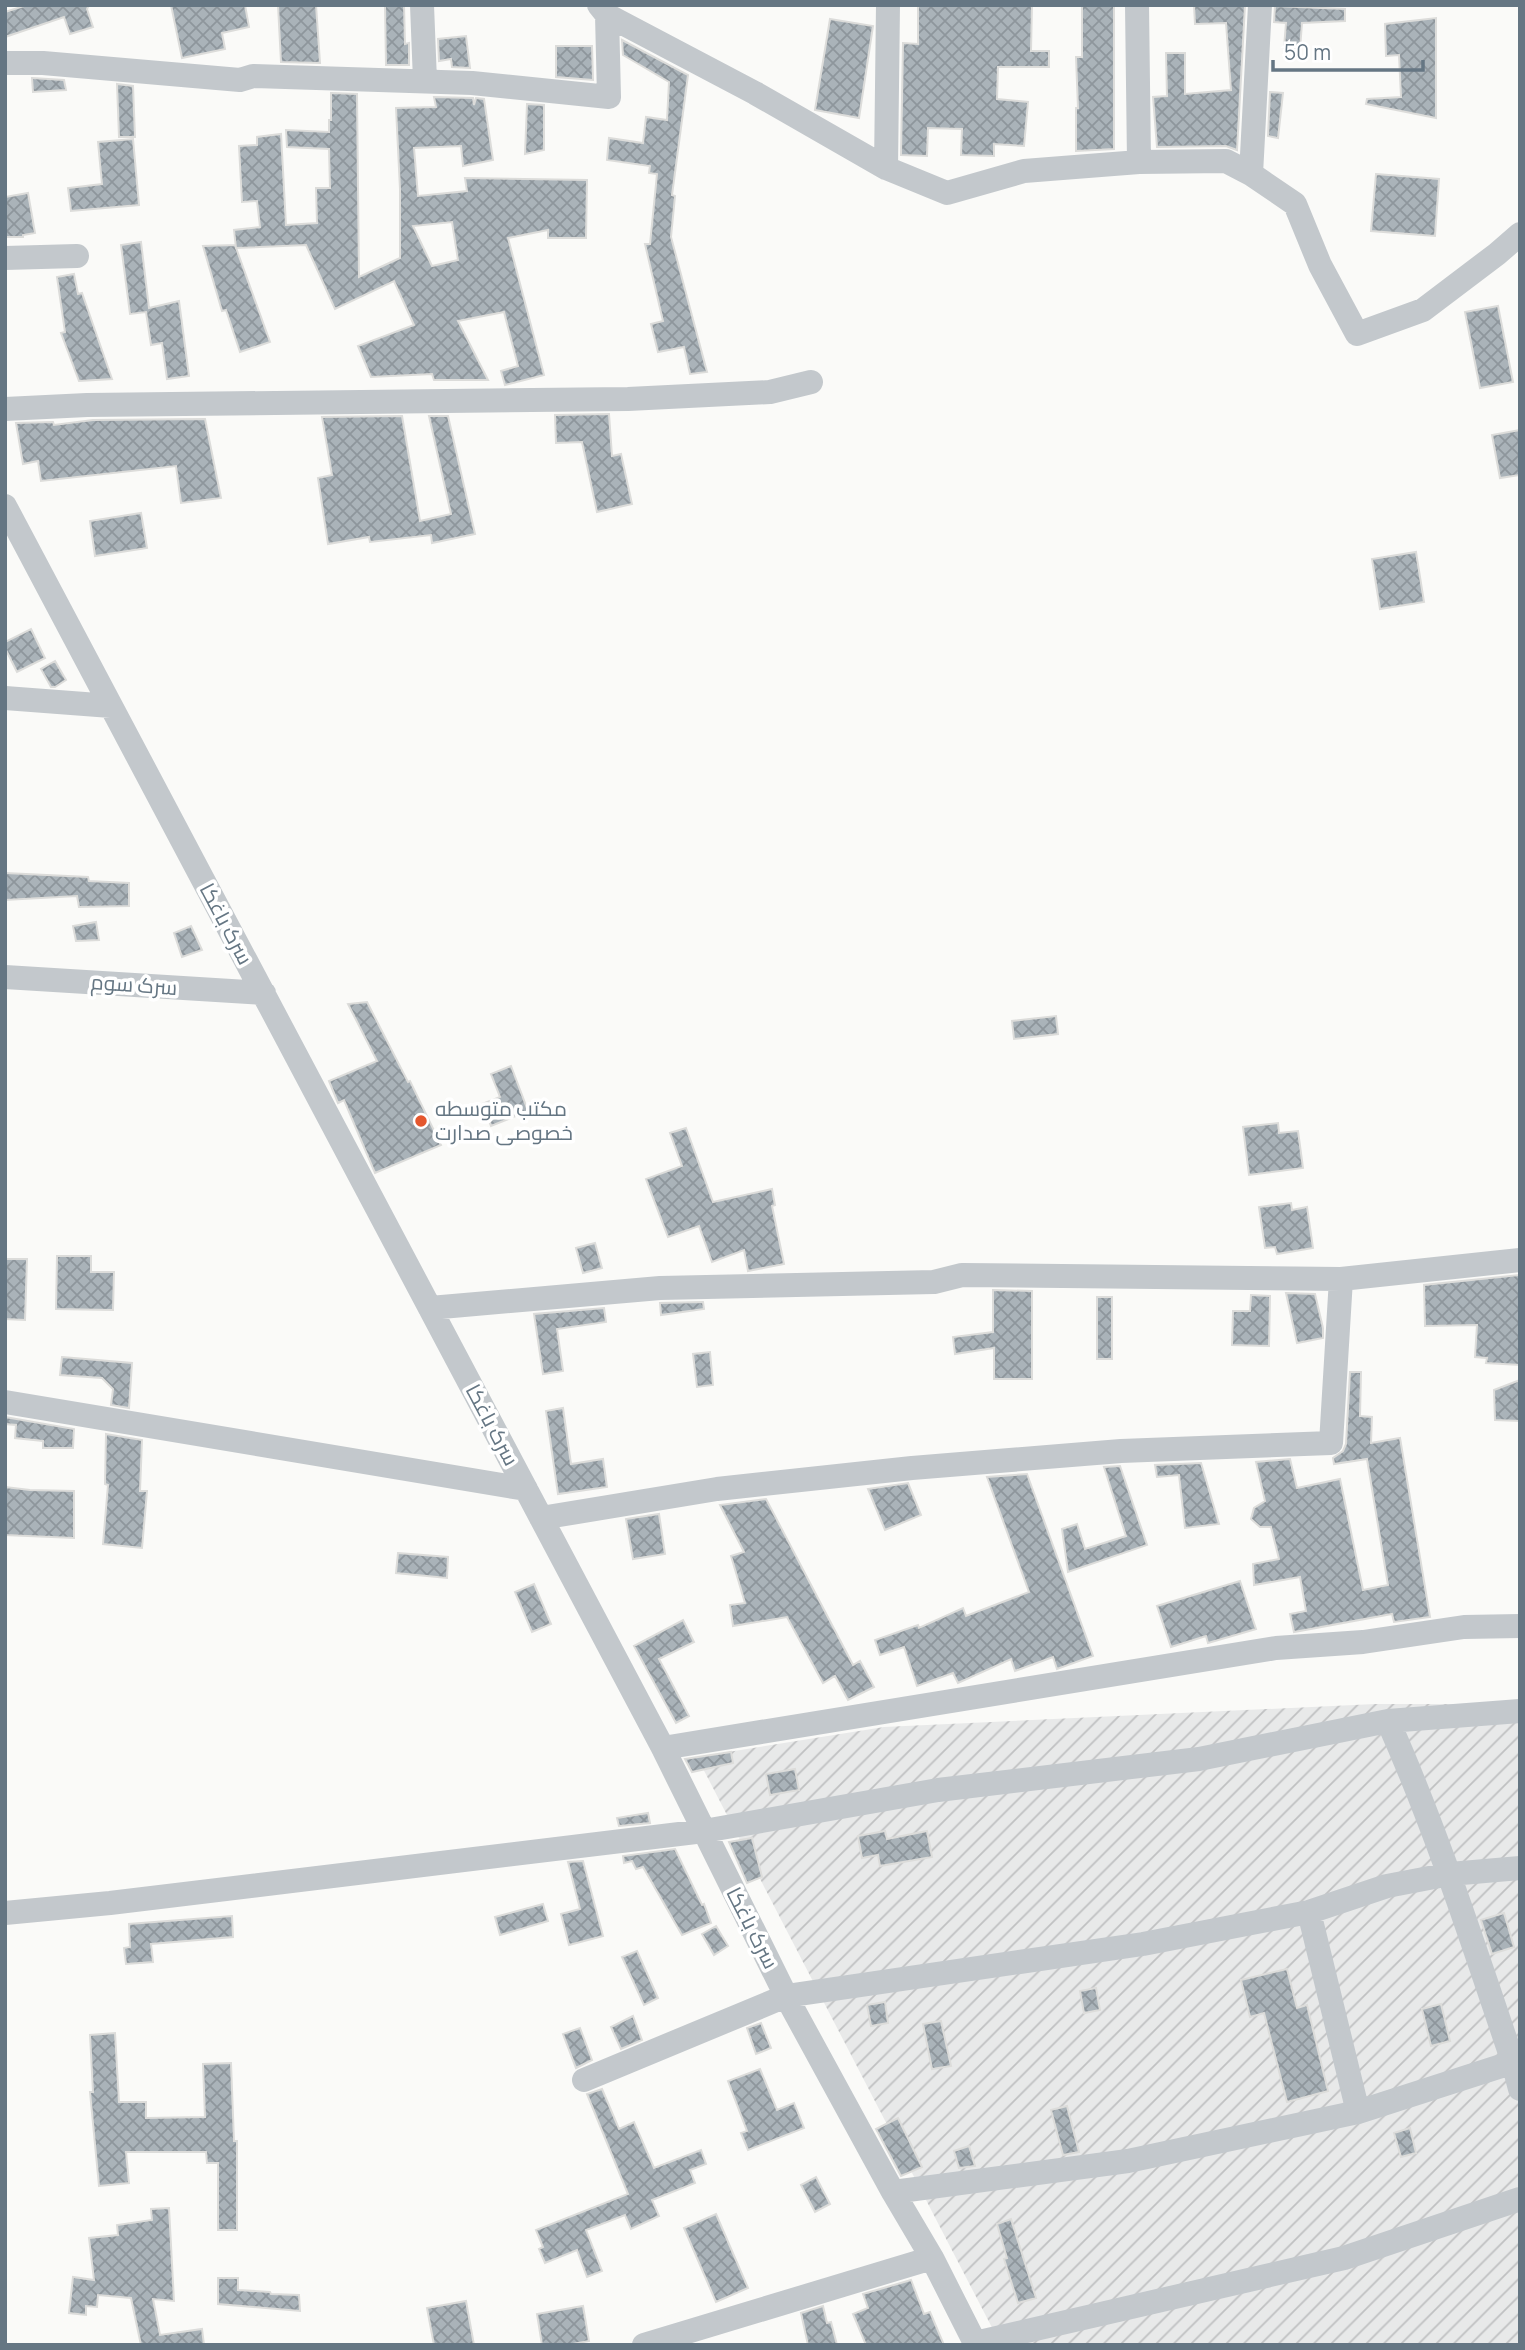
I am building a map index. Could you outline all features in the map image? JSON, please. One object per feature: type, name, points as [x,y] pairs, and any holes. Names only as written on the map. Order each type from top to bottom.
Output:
[{"type":"street","points":[[422,5],[425,81]]},
{"type":"street","points":[[886,169],[888,5]]},
{"type":"street","points":[[1138,5],[1139,162]]},
{"type":"street","points":[[1251,174],[1260,5]]},
{"type":"street","points":[[5,63],[43,63],[240,80],[253,76],[472,83],[609,97],[603,10]]},
{"type":"street","points":[[603,10],[886,169],[947,193],[1024,171],[1139,162],[1226,161],[1251,174],[1295,205],[1320,265],[1357,334],[1423,310],[1520,234]]},
{"type":"street","points":[[5,258],[77,256]]},
{"type":"street","points":[[5,409],[87,404],[628,399],[770,392],[811,382]]},
{"type":"street","name":"سرک باغکا","points":[[5,506],[663,1748],[786,1996],[892,2193],[932,2258],[976,2344]]},
{"type":"street","points":[[5,698],[111,706]]},
{"type":"street","name":"سرک سوم","points":[[5,977],[264,993]]},
{"type":"street","points":[[430,1308],[660,1288],[934,1282],[962,1275],[1341,1279],[1520,1260]]},
{"type":"street","points":[[541,1518],[717,1489],[912,1468],[1121,1451],[1331,1443],[1341,1279]]},
{"type":"street","points":[[5,1402],[526,1489]]},
{"type":"street","points":[[663,1748],[1276,1648],[1363,1642],[1464,1627],[1520,1626]]},
{"type":"street","points":[[5,1913],[110,1903],[704,1831],[938,1790],[1199,1759],[1388,1721],[1520,1711]]},
{"type":"street","points":[[1388,1721],[1418,1788],[1450,1874],[1516,2061],[1520,2089]]},
{"type":"street","points":[[584,2080],[786,1996],[1143,1944],[1309,1912],[1387,1886],[1450,1874],[1520,1868]]},
{"type":"street","points":[[1309,1912],[1359,2112]]},
{"type":"street","points":[[892,2193],[1128,2161],[1359,2112],[1516,2061]]},
{"type":"street","points":[[976,2344],[1344,2258],[1520,2199]]},
{"type":"street","points":[[644,2345],[932,2258]]},
{"type":"shaded area","points":[[1375,1704],[1520,1704],[1520,2345],[1001,2345],[697,1757],[884,1727]]},
{"type":"building","points":[[27,5],[89,5],[87,9],[93,27],[70,34],[64,17],[5,37],[5,12]]},
{"type":"building","points":[[171,5],[245,5],[249,27],[222,33],[225,49],[182,58]]},
{"type":"building","points":[[278,5],[316,5],[320,63],[281,62]]},
{"type":"building","points":[[385,5],[404,5],[405,44],[409,43],[409,65],[386,65]]},
{"type":"building","points":[[918,5],[1032,5],[1031,51],[1049,51],[1049,67],[998,67],[997,99],[1028,102],[1024,146],[994,144],[994,156],[961,155],[962,129],[928,128],[927,156],[901,155],[903,43],[918,44]]},
{"type":"building","points":[[1082,5],[1114,5],[1114,149],[1076,151],[1076,57],[1082,57]]},
{"type":"building","points":[[1194,5],[1245,5],[1237,150],[1226,146],[1157,147],[1153,97],[1167,96],[1166,53],[1185,53],[1185,94],[1231,90],[1226,23],[1195,24]]},
{"type":"building","points":[[1275,6],[1345,9],[1345,21],[1302,23],[1300,49],[1284,48],[1286,23],[1274,22]]},
{"type":"building","points":[[1436,18],[1436,118],[1366,104],[1367,99],[1401,97],[1399,55],[1386,56],[1385,24]]},
{"type":"building","points":[[830,19],[873,26],[859,118],[815,110]]},
{"type":"building","points":[[466,36],[470,68],[452,67],[451,59],[439,61],[438,39]]},
{"type":"building","points":[[622,40],[688,75],[672,195],[675,196],[671,237],[707,372],[690,374],[684,347],[658,352],[651,324],[663,321],[645,244],[650,244],[657,174],[649,173],[650,166],[607,160],[609,138],[643,143],[646,117],[667,120],[669,82],[623,55]]},
{"type":"building","points":[[556,46],[592,46],[593,80],[556,77]]},
{"type":"building","points":[[32,78],[64,80],[66,90],[33,92]]},
{"type":"building","points":[[117,84],[133,86],[135,137],[119,137]]},
{"type":"building","points":[[1270,92],[1283,93],[1278,138],[1268,136]]},
{"type":"building","points":[[331,93],[357,94],[359,277],[400,258],[396,108],[436,107],[434,97],[473,98],[474,105],[476,98],[484,99],[493,160],[463,166],[461,146],[414,148],[418,196],[467,191],[465,178],[587,180],[586,238],[548,238],[548,230],[508,238],[544,375],[505,385],[501,371],[518,366],[504,312],[458,321],[488,380],[434,380],[432,374],[371,377],[358,346],[414,325],[394,281],[335,309],[306,245],[236,248],[234,230],[260,227],[257,201],[242,202],[239,146],[257,145],[257,137],[281,134],[286,225],[317,223],[316,188],[330,188],[329,149],[287,147],[286,130],[329,132]],"holes":[[[452,222],[458,260],[432,266],[413,226]]]},
{"type":"building","points":[[527,104],[544,105],[544,150],[525,154]]},
{"type":"building","points":[[133,139],[139,205],[71,211],[68,188],[102,184],[98,142]]},
{"type":"building","points":[[1376,174],[1439,179],[1435,236],[1371,231]]},
{"type":"building","points":[[28,193],[35,233],[23,237],[5,237],[5,197]]},
{"type":"building","points":[[141,242],[149,308],[179,301],[189,376],[167,379],[162,343],[151,345],[146,312],[130,314],[121,245]]},
{"type":"building","points":[[235,245],[270,342],[240,352],[226,310],[222,311],[203,246]]},
{"type":"building","points":[[74,274],[78,294],[82,293],[112,379],[79,381],[61,333],[65,332],[57,277]]},
{"type":"building","points":[[1498,306],[1513,382],[1480,388],[1465,312]]},
{"type":"building","points":[[609,414],[612,456],[621,454],[632,504],[597,512],[582,442],[556,443],[555,415]]},
{"type":"building","points":[[402,416],[420,521],[451,514],[429,416],[448,416],[475,534],[432,543],[431,535],[370,542],[369,537],[328,544],[318,478],[332,475],[322,417]]},
{"type":"building","points":[[205,419],[221,498],[181,503],[176,466],[41,481],[38,461],[23,464],[16,423],[53,422],[54,425],[93,420]]},
{"type":"building","points":[[1520,430],[1520,475],[1500,478],[1492,435]]},
{"type":"building","points":[[141,513],[147,548],[95,556],[90,521]]},
{"type":"building","points":[[1416,552],[1424,602],[1380,609],[1372,559]]},
{"type":"building","points":[[31,629],[45,658],[17,672],[5,648],[5,642]]},
{"type":"building","points":[[55,661],[66,680],[51,687],[41,669]]},
{"type":"building","points":[[5,873],[88,877],[89,881],[129,883],[129,906],[79,907],[77,896],[5,900]]},
{"type":"building","points":[[96,922],[99,940],[76,941],[73,926]]},
{"type":"building","points":[[191,926],[202,950],[182,957],[174,933]]},
{"type":"building","points":[[367,1002],[441,1145],[375,1173],[344,1100],[338,1103],[329,1081],[377,1061],[348,1004]]},
{"type":"building","points":[[1056,1016],[1058,1034],[1014,1039],[1012,1021]]},
{"type":"building","points":[[511,1066],[528,1111],[491,1126],[482,1104],[500,1097],[491,1074]]},
{"type":"building","points":[[1278,1123],[1279,1133],[1298,1131],[1303,1168],[1249,1175],[1243,1127]]},
{"type":"building","points":[[686,1128],[713,1202],[772,1189],[775,1205],[772,1206],[784,1264],[748,1271],[744,1250],[712,1262],[699,1226],[668,1237],[646,1179],[682,1166],[670,1133]]},
{"type":"building","points":[[1291,1203],[1292,1210],[1307,1207],[1313,1248],[1277,1254],[1275,1247],[1265,1248],[1259,1207]]},
{"type":"building","points":[[595,1243],[602,1268],[583,1273],[576,1248]]},
{"type":"building","points":[[57,1256],[91,1256],[91,1272],[114,1272],[113,1310],[56,1309]]},
{"type":"building","points":[[5,1259],[27,1259],[25,1320],[5,1319]]},
{"type":"building","points":[[1519,1275],[1520,1365],[1486,1363],[1487,1358],[1475,1357],[1477,1325],[1425,1326],[1424,1285]]},
{"type":"building","points":[[993,1290],[1032,1291],[1032,1379],[994,1379],[994,1348],[955,1354],[953,1337],[993,1332]]},
{"type":"building","points":[[1286,1293],[1315,1294],[1323,1338],[1297,1343]]},
{"type":"building","points":[[1251,1295],[1270,1296],[1269,1346],[1232,1345],[1233,1311],[1250,1311]]},
{"type":"building","points":[[1097,1297],[1112,1297],[1112,1359],[1097,1359]]},
{"type":"building","points":[[703,1302],[704,1309],[661,1315],[660,1303]]},
{"type":"building","points":[[604,1308],[606,1322],[557,1329],[563,1371],[543,1374],[534,1314]]},
{"type":"building","points":[[710,1352],[713,1385],[697,1387],[693,1354]]},
{"type":"building","points":[[62,1357],[132,1363],[129,1408],[111,1405],[113,1389],[102,1378],[60,1375]]},
{"type":"building","points":[[1350,1372],[1361,1372],[1360,1416],[1372,1417],[1371,1443],[1400,1438],[1430,1617],[1394,1622],[1392,1614],[1294,1632],[1290,1614],[1306,1611],[1300,1577],[1254,1585],[1253,1564],[1279,1559],[1271,1527],[1260,1527],[1251,1519],[1254,1508],[1265,1501],[1256,1462],[1290,1459],[1297,1488],[1340,1479],[1363,1590],[1388,1585],[1367,1459],[1334,1464],[1333,1458],[1343,1451],[1346,1444]]},
{"type":"building","points":[[1520,1380],[1520,1421],[1495,1420],[1494,1390]]},
{"type":"building","points":[[563,1408],[571,1464],[603,1459],[607,1487],[558,1494],[546,1411]]},
{"type":"building","points":[[5,1417],[74,1429],[73,1448],[43,1448],[43,1441],[15,1438],[16,1425],[5,1424]]},
{"type":"building","points":[[106,1434],[142,1440],[140,1491],[147,1491],[142,1548],[103,1544],[108,1485],[105,1484]]},
{"type":"building","points":[[1201,1463],[1219,1524],[1185,1528],[1179,1475],[1157,1477],[1155,1465]]},
{"type":"building","points":[[1120,1466],[1147,1545],[1068,1572],[1062,1529],[1077,1524],[1085,1549],[1126,1536],[1104,1467]]},
{"type":"building","points":[[1027,1474],[1093,1656],[1057,1669],[1053,1657],[1015,1671],[1011,1659],[958,1683],[953,1673],[917,1686],[904,1647],[880,1655],[875,1640],[918,1625],[919,1628],[963,1608],[966,1616],[1029,1592],[987,1477]]},
{"type":"building","points":[[908,1483],[921,1515],[885,1530],[868,1489]]},
{"type":"building","points":[[5,1487],[74,1491],[74,1538],[5,1535]]},
{"type":"building","points":[[766,1499],[853,1665],[860,1661],[874,1687],[848,1700],[835,1676],[823,1683],[787,1617],[733,1626],[730,1605],[745,1603],[731,1556],[744,1552],[720,1505]]},
{"type":"building","points":[[659,1514],[665,1554],[633,1559],[626,1519]]},
{"type":"building","points":[[398,1553],[448,1557],[447,1578],[396,1573]]},
{"type":"building","points":[[1240,1581],[1256,1629],[1208,1643],[1206,1636],[1171,1647],[1157,1606]]},
{"type":"building","points":[[534,1584],[551,1624],[532,1632],[515,1592]]},
{"type":"building","points":[[683,1620],[694,1642],[659,1659],[689,1716],[676,1723],[634,1646]]},
{"type":"building","points":[[731,1752],[733,1763],[692,1772],[685,1759]]},
{"type":"building","points":[[795,1769],[799,1790],[770,1795],[766,1774]]},
{"type":"building","points":[[648,1813],[650,1823],[619,1826],[617,1818]]},
{"type":"building","points":[[885,1831],[887,1839],[927,1831],[932,1857],[880,1866],[878,1855],[862,1858],[858,1836]]},
{"type":"building","points":[[752,1838],[762,1877],[747,1883],[729,1842]]},
{"type":"building","points":[[675,1849],[711,1923],[682,1935],[643,1867],[636,1869],[632,1861],[624,1863],[623,1856]]},
{"type":"building","points":[[583,1861],[603,1936],[569,1945],[561,1914],[580,1909],[568,1862]]},
{"type":"building","points":[[543,1904],[548,1921],[500,1935],[495,1917]]},
{"type":"building","points":[[1504,1913],[1514,1947],[1492,1954],[1481,1920]]},
{"type":"building","points":[[232,1916],[233,1937],[151,1944],[153,1962],[126,1964],[124,1948],[130,1947],[129,1924]]},
{"type":"building","points":[[716,1926],[728,1946],[714,1955],[702,1934]]},
{"type":"building","points":[[637,1951],[658,1998],[644,2005],[622,1957]]},
{"type":"building","points":[[1287,1969],[1297,2008],[1307,2005],[1328,2091],[1287,2102],[1264,2013],[1250,2017],[1241,1980]]},
{"type":"building","points":[[1096,1988],[1100,2010],[1084,2013],[1080,1991]]},
{"type":"building","points":[[885,2002],[888,2023],[871,2026],[867,2005]]},
{"type":"building","points":[[1441,2004],[1450,2041],[1431,2046],[1422,2009]]},
{"type":"building","points":[[633,2016],[642,2040],[621,2049],[611,2027]]},
{"type":"building","points":[[941,2021],[951,2066],[932,2069],[923,2024]]},
{"type":"building","points":[[761,2023],[771,2048],[756,2054],[747,2028]]},
{"type":"building","points":[[580,2028],[592,2060],[576,2068],[563,2034]]},
{"type":"building","points":[[115,2033],[119,2102],[146,2102],[146,2118],[205,2117],[203,2064],[231,2063],[234,2141],[237,2141],[237,2230],[218,2230],[218,2163],[207,2163],[206,2152],[126,2152],[129,2183],[99,2186],[90,2092],[93,2092],[90,2035]]},
{"type":"building","points":[[760,2069],[777,2110],[794,2103],[804,2128],[748,2150],[741,2133],[747,2131],[728,2081]]},
{"type":"building","points":[[602,2089],[619,2129],[634,2122],[654,2168],[701,2150],[706,2164],[690,2170],[695,2183],[652,2200],[659,2216],[631,2229],[625,2215],[586,2230],[602,2271],[587,2277],[577,2250],[545,2263],[539,2249],[543,2247],[536,2230],[628,2194],[587,2094]]},
{"type":"building","points":[[1067,2106],[1079,2152],[1063,2155],[1051,2110]]},
{"type":"building","points":[[898,2118],[922,2167],[901,2176],[876,2129]]},
{"type":"building","points":[[1410,2128],[1416,2153],[1401,2157],[1394,2133]]},
{"type":"building","points":[[969,2146],[975,2166],[959,2168],[954,2151]]},
{"type":"building","points":[[816,2177],[830,2204],[815,2212],[801,2185]]},
{"type":"building","points":[[169,2208],[174,2301],[153,2299],[160,2335],[202,2329],[204,2345],[141,2345],[131,2298],[98,2295],[97,2307],[86,2306],[86,2315],[69,2313],[73,2277],[94,2280],[89,2238],[118,2235],[117,2225],[152,2220],[151,2209]]},
{"type":"building","points":[[716,2214],[748,2288],[716,2302],[684,2228]]},
{"type":"building","points":[[1011,2219],[1036,2298],[1018,2303],[1004,2259],[1007,2258],[997,2224]]},
{"type":"building","points":[[218,2278],[238,2278],[238,2290],[299,2295],[300,2311],[218,2304]]},
{"type":"building","points":[[911,2280],[924,2314],[930,2312],[944,2345],[866,2345],[853,2314],[868,2308],[863,2294]]},
{"type":"building","points":[[466,2301],[474,2345],[434,2345],[427,2308]]},
{"type":"building","points":[[583,2306],[589,2341],[567,2345],[542,2345],[537,2314]]},
{"type":"building","points":[[823,2306],[827,2323],[831,2322],[837,2345],[808,2345],[801,2313]]},
{"type":"place","name":"مکتب متوسطه خصوصی صدارت","points":[[421,1121]]}]
